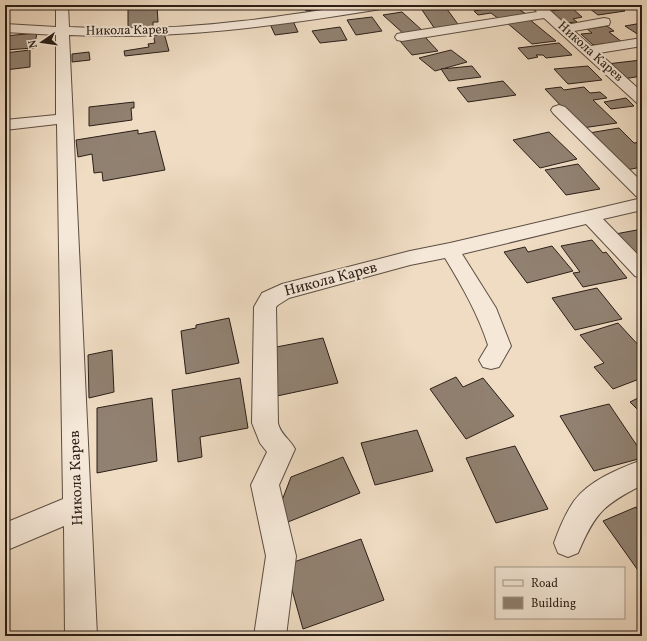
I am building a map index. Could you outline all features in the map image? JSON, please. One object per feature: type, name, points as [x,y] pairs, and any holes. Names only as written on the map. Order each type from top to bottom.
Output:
[{"type":"street","name":"Никола Карев","points":[[62,5],[63,119],[78,506],[81,636]]},
{"type":"street","name":"Никола Карев","points":[[5,28],[103,33],[172,31],[291,20],[382,5]]},
{"type":"street","name":"Никола Карев","points":[[542,9],[642,100]]},
{"type":"street","points":[[402,37],[542,9]]},
{"type":"street","points":[[564,29],[604,22]]},
{"type":"street","points":[[588,51],[642,42]]},
{"type":"street","points":[[559,110],[642,192]]},
{"type":"street","points":[[5,125],[63,119]]},
{"type":"street","name":"Никола Карев","points":[[270,636],[281,556],[265,486],[282,449],[272,441],[266,433],[265,307],[267,302],[282,292],[410,258],[450,250],[642,204]]},
{"type":"street","points":[[590,217],[642,271]]},
{"type":"street","points":[[450,250],[485,306],[496,332],[500,346],[491,360]]},
{"type":"street","points":[[568,543],[584,510],[596,498],[620,483],[642,472]]},
{"type":"street","points":[[5,537],[78,506]]},
{"type":"building","points":[[128,5],[157,5],[158,22],[153,22],[153,27],[128,29]]},
{"type":"building","points":[[302,5],[333,5],[334,7],[306,11]]},
{"type":"building","points":[[444,5],[460,27],[435,29],[420,7]]},
{"type":"building","points":[[506,5],[527,5],[531,8],[520,10],[526,14],[499,19],[491,13],[478,15],[474,11]]},
{"type":"building","points":[[585,5],[617,5],[625,11],[598,15]]},
{"type":"building","points":[[572,8],[582,17],[573,19],[577,22],[565,23],[551,11]]},
{"type":"building","points":[[402,12],[424,32],[405,35],[383,15]]},
{"type":"building","points":[[372,17],[382,31],[356,35],[347,20]]},
{"type":"building","points":[[529,19],[556,41],[532,44],[506,22]]},
{"type":"building","points":[[293,21],[298,32],[275,35],[270,24]]},
{"type":"building","points":[[642,23],[642,37],[625,26]]},
{"type":"building","points":[[607,26],[614,31],[609,32],[622,42],[593,45],[581,34],[592,33],[587,29]]},
{"type":"building","points":[[340,27],[347,40],[320,43],[312,31]]},
{"type":"building","points":[[37,33],[34,48],[5,50],[5,36]]},
{"type":"building","points":[[164,33],[169,51],[125,56],[124,51],[149,47],[148,44],[155,43],[153,34]]},
{"type":"building","points":[[425,37],[438,51],[412,55],[400,41]]},
{"type":"building","points":[[559,43],[572,55],[546,58],[543,55],[536,55],[538,57],[528,59],[518,48]]},
{"type":"building","points":[[30,50],[30,67],[5,70],[5,53]]},
{"type":"building","points":[[451,50],[467,62],[435,71],[419,58]]},
{"type":"building","points":[[89,52],[90,60],[72,62],[72,54]]},
{"type":"building","points":[[641,60],[642,76],[623,79],[607,64]]},
{"type":"building","points":[[472,66],[481,77],[449,81],[441,69]]},
{"type":"building","points":[[588,66],[602,80],[568,84],[554,69]]},
{"type":"building","points":[[503,81],[516,95],[468,102],[457,88]]},
{"type":"building","points":[[561,87],[564,90],[584,87],[590,93],[600,92],[607,98],[593,100],[617,123],[582,128],[545,89]]},
{"type":"building","points":[[626,98],[634,106],[611,109],[604,102]]},
{"type":"building","points":[[134,102],[134,108],[131,108],[132,120],[89,126],[89,107]]},
{"type":"building","points":[[619,128],[634,143],[642,142],[642,167],[626,170],[589,133]]},
{"type":"building","points":[[138,130],[138,134],[155,131],[165,170],[103,181],[102,172],[94,173],[92,154],[78,157],[76,140]]},
{"type":"building","points":[[549,132],[577,159],[540,168],[513,140]]},
{"type":"building","points":[[578,164],[600,189],[566,195],[545,170]]},
{"type":"building","points":[[642,229],[642,267],[610,235]]},
{"type":"building","points":[[592,240],[603,253],[606,252],[627,278],[583,287],[573,273],[580,272],[561,246]]},
{"type":"building","points":[[552,246],[573,271],[527,283],[504,252],[525,247],[528,252]]},
{"type":"building","points":[[597,288],[622,319],[575,330],[552,298]]},
{"type":"building","points":[[229,318],[239,363],[186,374],[181,331],[196,328],[196,325]]},
{"type":"building","points":[[618,323],[642,349],[642,378],[613,389],[594,367],[604,363],[580,335]]},
{"type":"building","points":[[323,338],[338,383],[277,396],[266,349]]},
{"type":"building","points":[[112,350],[114,392],[89,398],[88,355]]},
{"type":"building","points":[[456,377],[463,387],[483,378],[514,416],[466,439],[430,389]]},
{"type":"building","points":[[240,378],[248,428],[200,437],[202,457],[178,462],[172,390]]},
{"type":"building","points":[[642,396],[642,414],[630,402]]},
{"type":"building","points":[[152,398],[157,461],[97,473],[97,408]]},
{"type":"building","points":[[609,404],[642,453],[642,458],[594,471],[560,416]]},
{"type":"building","points":[[417,430],[433,471],[375,485],[361,443]]},
{"type":"building","points":[[515,446],[548,509],[496,523],[466,458]]},
{"type":"building","points":[[343,457],[360,493],[288,522],[281,503],[291,477]]},
{"type":"building","points":[[636,507],[642,515],[642,576],[603,521]]},
{"type":"building","points":[[361,539],[384,600],[303,629],[285,565]]}]
